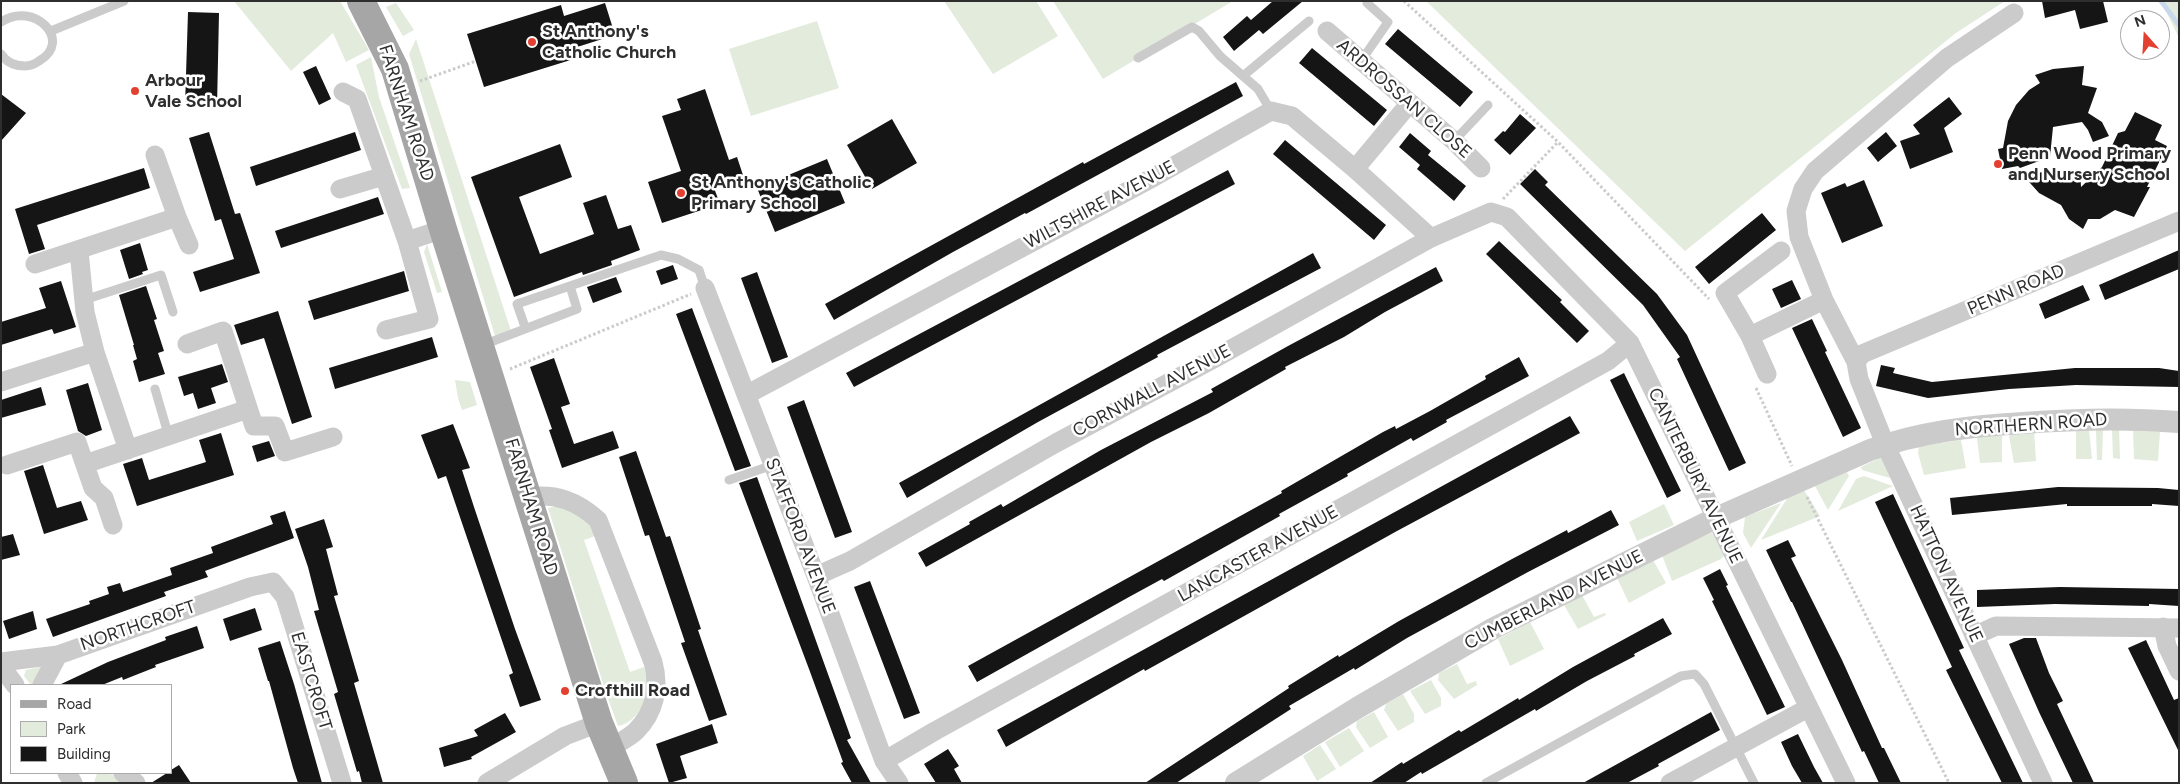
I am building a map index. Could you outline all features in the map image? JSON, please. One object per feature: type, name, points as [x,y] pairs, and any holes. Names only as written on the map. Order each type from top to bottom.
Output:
[{"type":"main road","name":"FARNHAM ROAD","points":[[361,1],[395,69],[443,229],[599,722],[624,783]]},
{"type":"street","name":"HATTON AVENUE","points":[[2014,13],[1947,58],[1816,171],[1803,190],[1796,211],[1799,237],[1824,300],[1856,362],[1859,379],[1886,444],[2043,783]]},
{"type":"street","name":"ARDROSSAN CLOSE","points":[[1327,31],[1454,141],[1481,168]]},
{"type":"street","points":[[343,92],[357,99],[407,241],[429,319],[386,330]]},
{"type":"street","points":[[1355,169],[1409,104]]},
{"type":"street","points":[[1271,111],[1292,116],[1355,169],[1431,238]]},
{"type":"street","name":"WILTSHIRE AVENUE","points":[[746,395],[1154,177],[1271,111]]},
{"type":"street","points":[[155,155],[176,217],[189,245]]},
{"type":"street","points":[[340,189],[384,176]]},
{"type":"street","name":"CORNWALL AVENUE","points":[[816,576],[850,561],[1056,443],[1217,357],[1431,238],[1490,212]]},
{"type":"street","name":"CANTERBURY AVENUE","points":[[1490,212],[1507,217],[1630,343],[1846,783]]},
{"type":"street","points":[[35,264],[79,251],[176,217]]},
{"type":"street","name":"PENN ROAD","points":[[1856,362],[1862,354],[2179,221]]},
{"type":"street","points":[[407,241],[443,229]]},
{"type":"street","points":[[79,251],[84,300],[95,352],[128,450]]},
{"type":"street","points":[[1760,378],[1750,336],[1725,293],[1781,251]]},
{"type":"street","name":"STAFFORD AVENUE","points":[[705,288],[816,576],[884,761],[898,783]]},
{"type":"street","points":[[1750,336],[1824,300]]},
{"type":"street","points":[[187,344],[223,331],[254,426],[275,426],[286,452],[333,437]]},
{"type":"street","name":"LANCASTER AVENUE","points":[[884,761],[935,731],[1608,361],[1630,343]]},
{"type":"street","points":[[1,382],[95,352]]},
{"type":"street","points":[[85,464],[248,409]]},
{"type":"street","name":"NORTHERN ROAD","points":[[1886,444],[1960,427],[2076,419],[2179,422]]},
{"type":"street","points":[[7,464],[77,442],[92,488],[104,498],[113,525]]},
{"type":"street","name":"CUMBERLAND AVENUE","points":[[1236,783],[1494,628],[1716,518],[1843,461],[1886,444]]},
{"type":"street","points":[[528,497],[549,495],[560,497],[578,504],[598,520],[653,662],[657,683],[652,707],[635,732],[610,748]]},
{"type":"street","name":"NORTHCROFT","points":[[1,664],[58,655],[250,587],[273,582]]},
{"type":"street","name":"EASTCROFT","points":[[273,582],[285,597],[342,783]]},
{"type":"street","points":[[1974,636],[1996,626],[2171,628],[2167,646],[2179,671]]},
{"type":"street","points":[[43,684],[58,655]]},
{"type":"street","points":[[1,664],[14,684]]},
{"type":"street","points":[[1670,783],[1808,708]]},
{"type":"street","points":[[487,783],[565,736],[599,722]]},
{"type":"street","points":[[124,774],[136,783]]},
{"type":"lane","points":[[51,30],[124,1]]},
{"type":"lane","points":[[1360,61],[1388,22],[1367,3]]},
{"type":"lane","points":[[1,22],[8,15],[19,10],[32,11],[44,17],[51,30],[52,40],[47,55],[34,64],[26,66],[12,64],[1,54]]},
{"type":"lane","points":[[1243,76],[1309,21]]},
{"type":"lane","points":[[1138,58],[1192,27],[1199,31],[1220,56],[1258,89],[1271,111]]},
{"type":"lane","points":[[1454,141],[1488,105]]},
{"type":"lane","points":[[525,327],[517,304],[661,255],[678,259],[699,270],[705,288]]},
{"type":"lane","points":[[84,300],[161,275],[174,312]]},
{"type":"lane","points":[[480,346],[525,327],[577,309],[570,286]]},
{"type":"lane","points":[[155,389],[169,437]]},
{"type":"lane","points":[[729,480],[773,466]]},
{"type":"lane","points":[[1486,783],[1682,676],[1695,674],[1704,684],[1754,783]]},
{"type":"path","points":[[1404,1],[1558,142],[1714,304]]},
{"type":"path","points":[[400,88],[476,61]]},
{"type":"path","points":[[1490,212],[1558,142]]},
{"type":"path","points":[[503,372],[705,288]]},
{"type":"path","points":[[1760,378],[1799,481],[1949,783]]},
{"type":"green space","points":[[234,1],[340,1],[369,50],[346,62],[333,33],[291,71]]},
{"type":"green space","points":[[944,1],[1036,1],[1058,36],[993,74]]},
{"type":"green space","points":[[1053,1],[1233,1],[1103,79]]},
{"type":"green space","points":[[1426,1],[2005,1],[1956,33],[1685,251]]},
{"type":"green space","points":[[2161,1],[2179,1],[2179,38],[2170,20],[2170,10],[2165,10]]},
{"type":"green space","points":[[396,3],[414,30],[403,36],[386,7]]},
{"type":"green space","points":[[817,21],[839,88],[751,116],[729,49]]},
{"type":"green space","points":[[416,39],[511,331],[495,336],[409,54]]},
{"type":"green space","points":[[371,57],[379,97],[410,188],[402,189],[356,65]]},
{"type":"green space","points":[[427,244],[442,292],[437,293],[424,252]]},
{"type":"green space","points":[[455,380],[470,382],[477,405],[462,410]]},
{"type":"green space","points":[[2103,427],[2102,460],[2097,460],[2096,431],[2097,428]]},
{"type":"green space","points":[[2119,427],[2120,459],[2113,458],[2112,428]]},
{"type":"green space","points":[[2133,429],[2160,432],[2158,461],[2134,459]]},
{"type":"green space","points":[[2089,430],[2092,459],[2076,459],[2076,431]]},
{"type":"green space","points":[[2034,431],[2036,461],[2014,463],[2009,436],[2012,433]]},
{"type":"green space","points":[[2002,433],[2002,462],[1980,463],[1977,438],[1980,435]]},
{"type":"green space","points":[[1961,440],[1966,468],[1924,475],[1918,453],[1919,446]]},
{"type":"green space","points":[[1884,456],[1897,480],[1862,470],[1861,467]]},
{"type":"green space","points":[[1847,472],[1849,476],[1828,510],[1815,486]]},
{"type":"green space","points":[[1864,476],[1893,486],[1838,511],[1856,479]]},
{"type":"green space","points":[[1804,490],[1820,516],[1761,540],[1788,497]]},
{"type":"green space","points":[[1781,503],[1751,548],[1743,533],[1745,517]]},
{"type":"green space","points":[[1664,504],[1674,525],[1637,541],[1629,522]]},
{"type":"green space","points":[[559,506],[585,516],[598,535],[584,540],[630,672],[644,667],[647,677],[648,690],[640,710],[636,716],[618,726],[548,508]]},
{"type":"green space","points":[[1711,533],[1718,535],[1727,552],[1721,559],[1672,581],[1662,555]]},
{"type":"green space","points":[[1653,560],[1666,583],[1629,603],[1617,578]]},
{"type":"green space","points":[[1582,595],[1594,617],[1605,613],[1606,615],[1578,629],[1564,605]]},
{"type":"green space","points":[[1530,622],[1544,649],[1510,666],[1498,639]]},
{"type":"green space","points":[[1457,664],[1467,684],[1476,681],[1477,685],[1454,699],[1438,680],[1439,673]]},
{"type":"green space","points":[[49,665],[45,684],[30,684],[24,676],[26,670]]},
{"type":"green space","points":[[1431,680],[1441,698],[1441,706],[1425,714],[1410,691]]},
{"type":"green space","points":[[1403,694],[1414,714],[1414,722],[1398,731],[1384,710],[1386,704]]},
{"type":"green space","points":[[1374,712],[1388,737],[1370,748],[1356,727],[1357,721]]},
{"type":"green space","points":[[1349,728],[1364,751],[1340,767],[1325,742]]},
{"type":"green space","points":[[1320,745],[1336,769],[1317,781],[1303,756]]},
{"type":"green space","points":[[97,774],[108,774],[130,776],[139,783],[94,783]]},
{"type":"building","points":[[1273,1],[1303,1],[1263,34],[1259,30],[1234,51],[1223,37],[1247,16],[1251,20]]},
{"type":"building","points":[[2042,1],[2103,1],[2108,22],[2080,29],[2075,10],[2045,18]]},
{"type":"building","name":"St Anthony's Catholic Church","points":[[605,3],[615,35],[574,48],[577,58],[484,87],[467,34],[561,5],[564,16]]},
{"type":"building","points":[[188,12],[219,13],[217,107],[185,106]]},
{"type":"building","points":[[1398,29],[1473,92],[1460,107],[1385,44]]},
{"type":"building","points":[[1312,48],[1387,110],[1374,126],[1299,63]]},
{"type":"building","points":[[316,66],[331,99],[319,105],[303,72]]},
{"type":"building","points":[[2084,66],[2082,85],[2097,88],[2088,113],[2102,122],[2109,136],[2093,142],[2082,122],[2053,127],[2050,157],[2020,168],[2018,166],[2002,169],[1998,149],[2003,148],[2008,121],[2016,105],[2029,90],[2040,83],[2035,75],[2053,69]]},
{"type":"building","points":[[1236,82],[1243,96],[953,252],[834,320],[825,304],[1083,162],[1084,164]]},
{"type":"building","points":[[705,89],[729,160],[737,157],[744,178],[714,188],[720,204],[662,223],[648,182],[681,171],[662,116],[681,110],[677,99]]},
{"type":"building","points":[[1,94],[26,113],[1,141]]},
{"type":"building","points":[[1949,97],[1962,114],[1944,128],[1953,152],[1910,169],[1900,141],[1920,134],[1913,125]]},
{"type":"building","points":[[2135,112],[2162,125],[2155,140],[2167,146],[2147,187],[2150,187],[2134,217],[2115,210],[2100,219],[2088,219],[2083,229],[2069,219],[2061,205],[2039,193],[2022,174],[2080,169],[2081,187],[2102,167],[2118,133],[2125,131]]},
{"type":"building","points":[[1520,114],[1536,128],[1510,155],[1494,140],[1503,131],[1505,132]]},
{"type":"building","points":[[892,119],[917,163],[872,189],[847,145]]},
{"type":"building","points":[[209,132],[235,214],[240,213],[260,273],[200,292],[193,272],[234,259],[221,219],[215,221],[189,138]]},
{"type":"building","points":[[355,132],[361,150],[256,186],[250,167]]},
{"type":"building","points":[[1886,132],[1897,146],[1878,162],[1867,148]]},
{"type":"building","points":[[1410,133],[1431,151],[1428,155],[1466,186],[1454,201],[1417,169],[1420,165],[1399,147]]},
{"type":"building","points":[[1285,140],[1386,225],[1374,240],[1273,154]]},
{"type":"building","points":[[560,144],[572,177],[519,197],[540,254],[594,234],[583,203],[606,195],[618,229],[631,225],[640,250],[611,261],[612,265],[583,275],[582,272],[514,297],[471,177]]},
{"type":"building","points":[[827,159],[845,203],[775,232],[757,188]]},
{"type":"building","points":[[144,168],[150,188],[37,225],[45,249],[29,254],[15,209]]},
{"type":"building","points":[[1535,169],[1548,182],[1545,185],[1657,294],[1687,335],[1746,463],[1729,471],[1677,359],[1680,357],[1643,305],[1520,184]]},
{"type":"building","points":[[1228,170],[1235,184],[854,387],[846,373]]},
{"type":"building","points":[[1864,180],[1883,226],[1842,243],[1821,193],[1845,183],[1847,187]]},
{"type":"building","points":[[378,197],[384,214],[281,248],[275,231]]},
{"type":"building","points":[[1762,213],[1776,230],[1709,284],[1695,267]]},
{"type":"building","points":[[1499,241],[1562,300],[1560,302],[1589,331],[1577,343],[1486,254]]},
{"type":"building","points":[[140,243],[148,270],[129,279],[120,250]]},
{"type":"building","points":[[2179,250],[2179,269],[2105,300],[2099,285]]},
{"type":"building","points":[[1313,253],[1321,268],[1157,355],[1158,357],[1038,422],[907,498],[899,483]]},
{"type":"building","points":[[673,265],[678,279],[661,285],[656,271]]},
{"type":"building","points":[[1436,267],[1443,281],[1385,312],[1344,337],[1285,367],[1286,369],[1209,413],[1151,442],[926,567],[918,553],[1001,504],[1003,507],[1101,450],[1213,392],[1211,389],[1288,346]]},
{"type":"building","points":[[404,271],[409,291],[314,320],[308,301]]},
{"type":"building","points":[[757,272],[788,357],[772,363],[741,278]]},
{"type":"building","points":[[616,277],[622,292],[593,303],[587,287]]},
{"type":"building","points":[[1792,280],[1801,299],[1781,308],[1772,289]]},
{"type":"building","points":[[61,281],[76,327],[54,334],[52,329],[1,345],[1,322],[46,308],[39,288]]},
{"type":"building","points":[[2083,285],[2090,300],[2045,319],[2039,304]]},
{"type":"building","points":[[146,286],[157,319],[154,320],[164,351],[158,353],[165,374],[139,382],[133,361],[137,359],[134,345],[119,295]]},
{"type":"building","points":[[692,308],[751,466],[735,471],[676,314]]},
{"type":"building","points":[[278,311],[312,417],[292,424],[264,338],[241,345],[234,325]]},
{"type":"building","points":[[1812,319],[1827,351],[1825,352],[1861,428],[1843,437],[1792,328]]},
{"type":"building","points":[[432,337],[438,357],[335,389],[329,368]]},
{"type":"building","points":[[1519,357],[1529,376],[1446,420],[1447,422],[1413,441],[1411,438],[1279,514],[1280,516],[1164,581],[1162,579],[1129,597],[977,682],[968,666],[1282,493],[1281,491],[1383,432],[1395,426],[1396,429],[1430,411],[1486,379],[1485,376]]},
{"type":"building","points":[[554,358],[570,404],[561,407],[574,444],[613,431],[619,448],[562,468],[549,430],[552,429],[530,367]]},
{"type":"building","points":[[222,364],[228,382],[211,388],[216,403],[198,409],[193,393],[184,396],[178,377]]},
{"type":"building","points":[[1881,365],[1895,368],[1893,373],[1932,382],[2075,368],[2159,368],[2179,371],[2179,387],[2076,385],[2009,389],[1928,398],[1876,386]]},
{"type":"building","points":[[1624,373],[1681,491],[1667,498],[1610,380]]},
{"type":"building","points":[[88,383],[102,430],[86,436],[78,431],[66,390]]},
{"type":"building","points":[[41,387],[46,405],[1,418],[1,400]]},
{"type":"building","points":[[804,400],[852,532],[835,538],[787,407]]},
{"type":"building","points":[[1570,416],[1580,433],[1397,531],[1145,671],[1144,669],[1006,747],[997,730]]},
{"type":"building","points":[[453,424],[470,468],[462,470],[515,629],[541,700],[520,707],[509,675],[513,673],[446,476],[438,479],[421,435]]},
{"type":"building","points":[[221,433],[234,475],[137,506],[123,464],[142,458],[149,480],[206,462],[199,440]]},
{"type":"building","points":[[269,441],[275,456],[257,462],[252,446]]},
{"type":"building","points":[[636,451],[666,537],[670,536],[701,629],[698,630],[727,715],[709,721],[681,643],[685,642],[649,535],[645,536],[619,457]]},
{"type":"building","points":[[43,465],[57,508],[81,501],[88,520],[44,534],[24,471]]},
{"type":"building","points":[[757,477],[851,738],[847,740],[871,783],[852,783],[841,763],[843,762],[739,483]]},
{"type":"building","points":[[2058,487],[2179,490],[2179,506],[2152,504],[2152,506],[2067,506],[2067,504],[1952,515],[1950,498]]},
{"type":"building","points":[[1893,494],[1964,648],[1959,650],[2023,783],[2002,783],[1946,670],[1952,667],[1875,502]]},
{"type":"building","points":[[1611,510],[1619,525],[1407,638],[1355,670],[1354,668],[1289,706],[1291,709],[1176,783],[1145,783],[1289,688],[1288,686],[1338,655],[1339,657],[1399,621],[1512,559],[1567,530],[1568,533]]},
{"type":"building","points":[[285,511],[294,538],[205,571],[208,577],[164,592],[166,596],[53,637],[46,619],[90,604],[89,601],[109,594],[107,587],[120,583],[123,592],[172,575],[170,568],[213,553],[211,547],[273,524],[270,516]]},
{"type":"building","points":[[324,519],[333,547],[326,549],[338,595],[334,596],[359,681],[354,683],[383,783],[362,783],[359,771],[357,772],[334,694],[338,692],[314,611],[319,610],[308,567],[295,529]]},
{"type":"building","points":[[13,534],[20,555],[1,560],[1,537]]},
{"type":"building","points":[[1788,540],[1796,556],[1791,558],[1842,660],[1882,748],[1884,748],[1901,783],[1879,783],[1864,751],[1862,752],[1766,550]]},
{"type":"building","points":[[1720,569],[1728,585],[1726,586],[1785,707],[1767,715],[1712,601],[1714,600],[1703,578]]},
{"type":"building","points":[[870,581],[920,713],[904,719],[854,587]]},
{"type":"building","points":[[2060,587],[2179,589],[2179,606],[2149,604],[2149,606],[2055,604],[1977,607],[1977,590]]},
{"type":"building","points":[[255,608],[262,630],[230,641],[223,619]]},
{"type":"building","points":[[33,611],[37,629],[9,639],[3,621]]},
{"type":"building","points":[[1663,618],[1672,634],[1634,654],[1635,656],[1536,711],[1535,709],[1404,783],[1370,783],[1402,762],[1403,764],[1459,730],[1461,732],[1518,698],[1519,700],[1573,667]]},
{"type":"building","points":[[197,626],[204,648],[155,665],[156,667],[123,680],[122,677],[104,684],[61,684],[108,662],[166,640],[165,637]]},
{"type":"building","points":[[2024,638],[2036,638],[2049,673],[2063,701],[2057,704],[2094,783],[2073,783],[2009,644]]},
{"type":"building","points":[[2146,640],[2174,700],[2179,698],[2179,752],[2128,648]]},
{"type":"building","points":[[280,641],[322,783],[298,783],[293,768],[258,648]]},
{"type":"building","points":[[1711,712],[1720,730],[1658,764],[1659,766],[1627,783],[1583,783]]},
{"type":"building","points":[[505,713],[516,732],[471,757],[472,759],[444,767],[439,748],[478,736],[474,730]]},
{"type":"building","points":[[712,724],[718,743],[680,756],[687,778],[669,783],[656,744]]},
{"type":"building","points":[[1798,734],[1823,783],[1802,783],[1792,766],[1781,742]]},
{"type":"building","points":[[948,749],[959,766],[954,769],[962,783],[936,783],[924,764]]},
{"type":"building","points":[[179,765],[191,783],[151,783],[165,774],[172,774],[172,769]]},
{"type":"waterway","points":[[2161,1],[2179,25]]},
{"type":"place","name":"St Anthony's Catholic Church","points":[[532,42]]},
{"type":"place","name":"Arbour Vale School","points":[[135,91]]},
{"type":"place","name":"Penn Wood Primary and Nursery School","points":[[1998,164]]},
{"type":"place","name":"St Anthony's Catholic Primary School","points":[[681,193]]},
{"type":"place","name":"Crofthill Road","points":[[565,691]]}]
